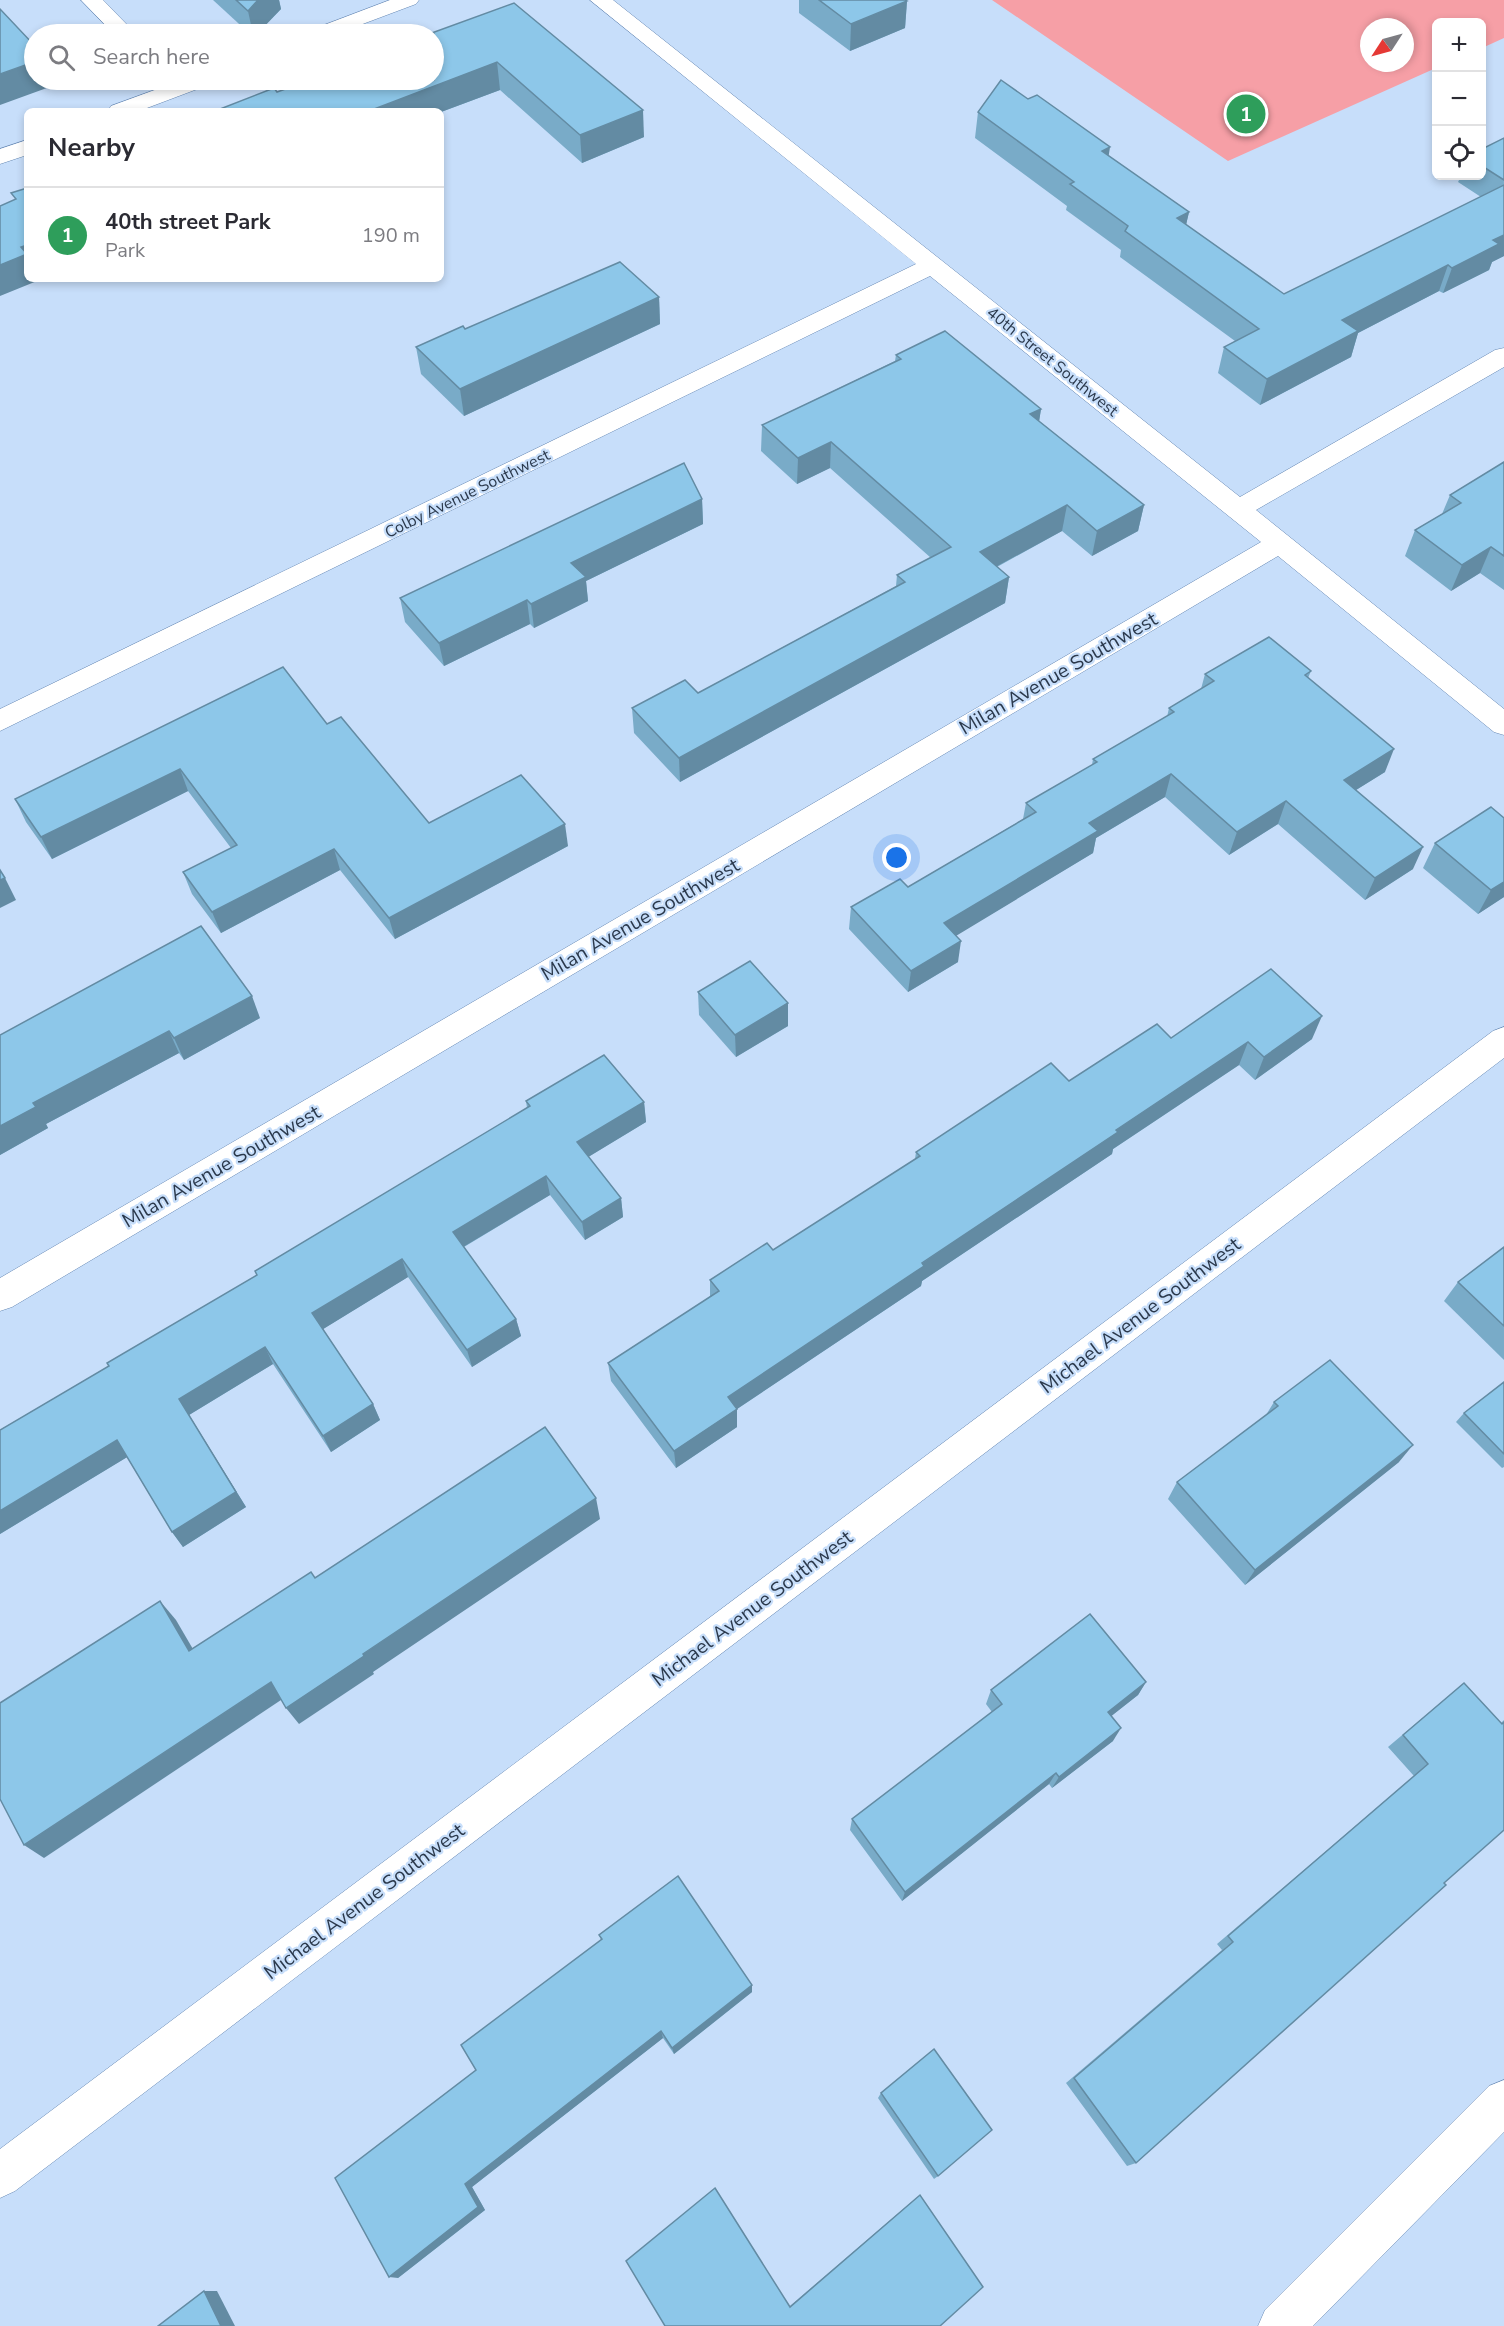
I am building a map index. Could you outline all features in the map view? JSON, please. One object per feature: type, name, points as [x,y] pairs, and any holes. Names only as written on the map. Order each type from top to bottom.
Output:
[{"type":"street","points":[[91,0],[116,24]]},
{"type":"street","points":[[345,24],[409,0]]},
{"type":"street","name":"40th Street Southwest","points":[[600,0],[1239,509],[1504,725]]},
{"type":"street","points":[[124,108],[162,90]]},
{"type":"street","points":[[0,157],[24,148]]},
{"type":"street","name":"Colby Avenue Southwest","points":[[0,721],[933,266]]},
{"type":"street","points":[[1239,509],[1504,356]]},
{"type":"street","name":"Milan Avenue Southwest","points":[[0,1296],[1279,543]]},
{"type":"street","name":"Michael Avenue Southwest","points":[[0,2176],[1504,1041]]},
{"type":"street","points":[[1281,2326],[1504,2101]]},
{"type":"shaded area","points":[[992,0],[1504,0],[1504,38],[1486,46],[1486,18],[1432,18],[1432,70],[1228,161]]},
{"type":"building","points":[[236,0],[258,0],[248,11]]},
{"type":"building","points":[[819,0],[905,0],[907,1],[851,24]]},
{"type":"building","points":[[514,3],[643,110],[580,135],[497,62],[444,82],[444,29]]},
{"type":"building","points":[[0,9],[24,34],[24,66],[0,74]]},
{"type":"building","points":[[1001,80],[1028,99],[1037,95],[1110,147],[1102,151],[1189,212],[1177,218],[1284,294],[1504,185],[1504,235],[1493,240],[1499,244],[1452,268],[1448,265],[1342,320],[1358,331],[1267,379],[1224,347],[1259,329],[1125,231],[1128,226],[1070,184],[1074,182],[978,112]]},
{"type":"building","points":[[269,90],[277,92],[282,90],[424,90],[377,108],[223,108]]},
{"type":"building","points":[[1504,138],[1504,180],[1486,169],[1486,147]]},
{"type":"building","points":[[24,189],[24,246],[21,247],[24,255],[0,265],[0,206],[16,199],[11,193]]},
{"type":"building","points":[[620,262],[659,297],[460,389],[416,347],[463,326],[465,329]]},
{"type":"building","points":[[945,331],[1041,409],[1030,414],[1144,505],[1097,531],[1067,505],[980,552],[1009,577],[679,758],[632,708],[685,680],[698,693],[905,582],[897,575],[951,547],[831,442],[798,458],[762,425],[901,359],[896,355]]},
{"type":"building","points":[[1504,462],[1504,556],[1491,547],[1462,565],[1415,530],[1461,503],[1450,495]]},
{"type":"building","points":[[684,463],[702,499],[571,563],[586,577],[531,604],[527,600],[439,643],[400,598]]},
{"type":"building","points":[[1269,637],[1311,671],[1305,675],[1394,749],[1344,780],[1423,847],[1375,878],[1286,801],[1237,832],[1171,774],[1089,823],[1098,831],[944,923],[961,941],[911,971],[851,907],[900,879],[908,887],[1036,812],[1026,803],[1097,762],[1093,759],[1174,712],[1169,708],[1214,681],[1205,674]]},
{"type":"building","points":[[283,667],[327,724],[341,717],[429,823],[521,775],[565,824],[389,918],[334,849],[212,912],[183,872],[237,845],[180,769],[41,837],[15,799]]},
{"type":"building","points":[[1491,807],[1504,818],[1504,882],[1491,890],[1435,843]]},
{"type":"building","points":[[0,870],[5,878],[0,880]]},
{"type":"building","points":[[201,926],[252,996],[174,1038],[169,1031],[33,1103],[36,1107],[0,1126],[0,1035]]},
{"type":"building","points":[[750,961],[788,1003],[735,1035],[698,992]]},
{"type":"building","points":[[1271,969],[1322,1016],[1264,1057],[1248,1042],[1116,1130],[1118,1132],[922,1263],[924,1266],[728,1397],[737,1409],[674,1451],[608,1363],[719,1291],[710,1280],[767,1243],[773,1250],[920,1156],[916,1152],[1051,1063],[1069,1081],[1157,1024],[1171,1038]]},
{"type":"building","points":[[604,1055],[644,1102],[577,1142],[621,1198],[582,1222],[546,1176],[453,1232],[516,1319],[467,1350],[402,1259],[312,1313],[373,1404],[323,1436],[265,1347],[179,1399],[236,1492],[172,1532],[117,1440],[0,1511],[0,1430],[109,1366],[107,1363],[257,1275],[255,1271],[530,1106],[526,1101]]},
{"type":"building","points":[[1504,1247],[1504,1326],[1458,1282]]},
{"type":"building","points":[[1330,1360],[1413,1445],[1255,1570],[1177,1482],[1278,1406],[1274,1402]]},
{"type":"building","points":[[1504,1382],[1504,1454],[1464,1413]]},
{"type":"building","points":[[545,1427],[596,1498],[286,1708],[271,1682],[24,1845],[0,1799],[0,1703],[160,1601],[189,1651],[311,1572],[315,1578]]},
{"type":"building","points":[[1090,1614],[1146,1682],[1108,1712],[1121,1728],[1059,1777],[1056,1773],[905,1892],[852,1819],[1002,1704],[991,1690]]},
{"type":"building","points":[[1464,1683],[1502,1724],[1504,1722],[1504,1830],[1444,1883],[1446,1885],[1136,2163],[1074,2078],[1233,1942],[1228,1936],[1428,1764],[1403,1735]]},
{"type":"building","points":[[678,1876],[752,1985],[672,2048],[661,2031],[465,2184],[478,2207],[389,2277],[335,2178],[476,2070],[461,2045],[602,1939],[599,1935]]},
{"type":"building","points":[[934,2049],[992,2130],[938,2176],[881,2093]]},
{"type":"building","points":[[715,2188],[790,2307],[920,2195],[983,2287],[940,2326],[665,2326],[626,2261]]},
{"type":"building","points":[[204,2291],[221,2326],[158,2326]]},
{"type":"place","name":"40th street Park","points":[[1246,114]]}]
